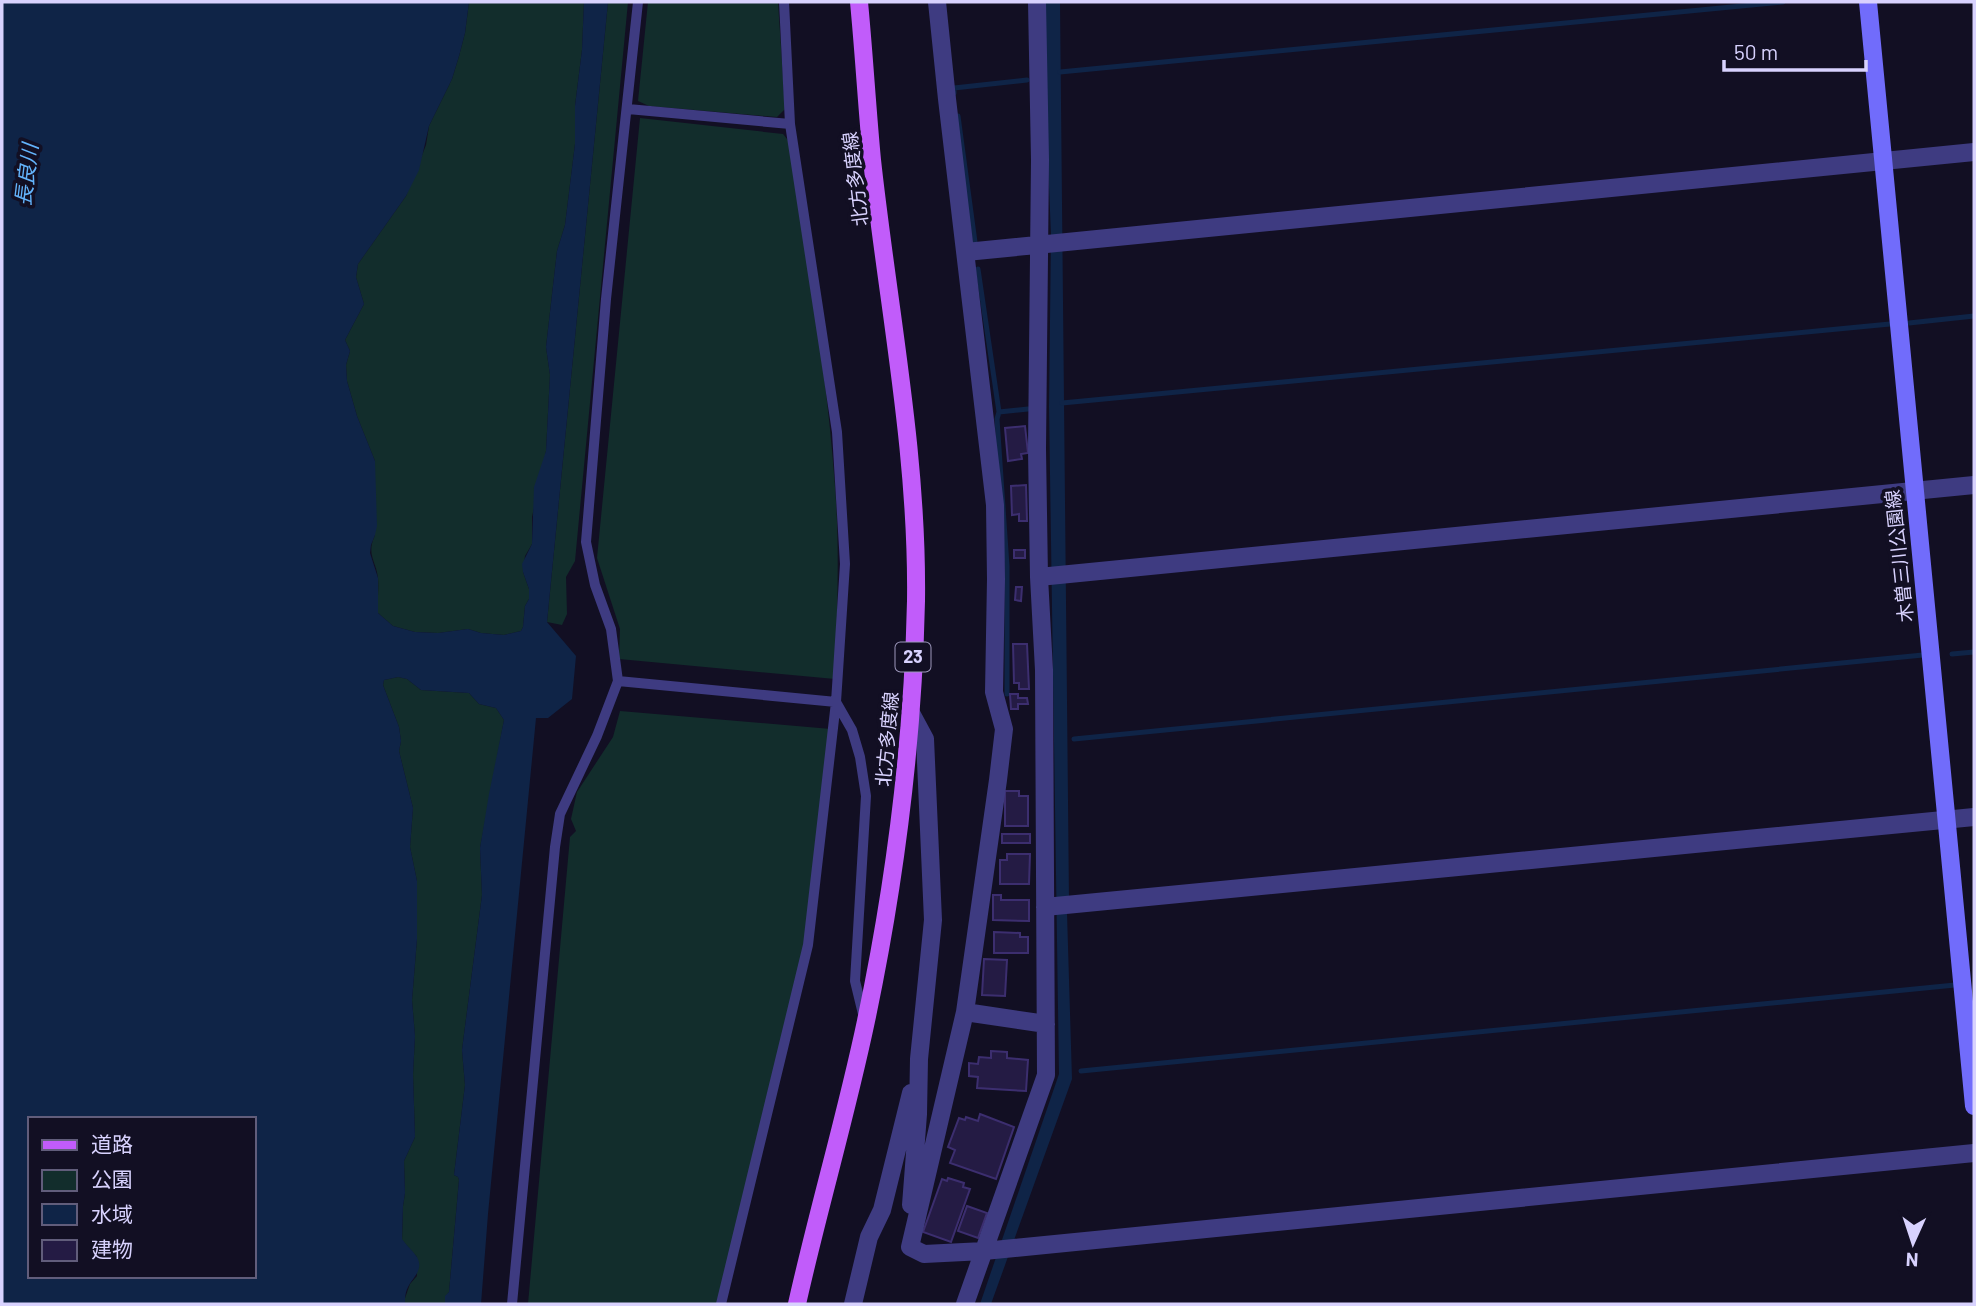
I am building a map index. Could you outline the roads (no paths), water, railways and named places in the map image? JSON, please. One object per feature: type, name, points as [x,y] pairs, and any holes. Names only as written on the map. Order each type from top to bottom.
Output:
[{"type":"main road","name":"北方多度線","points":[[797,1304],[866,1024],[898,841],[911,713],[916,600],[910,459],[873,160],[859,2]]},
{"type":"main road","name":"木曽三川公園線","points":[[1868,2],[1974,1107]]},
{"type":"street","points":[[910,1247],[965,1012],[1004,729],[994,692],[995,505],[937,2]]},
{"type":"street","points":[[965,1304],[989,1250],[1046,1075],[1048,907],[1043,576],[1037,449],[1042,244],[1037,2]]},
{"type":"street","points":[[966,252],[1974,152]]},
{"type":"street","points":[[1043,576],[1974,485]]},
{"type":"street","points":[[910,1247],[919,1059],[933,920],[925,739],[911,713]]},
{"type":"street","points":[[1048,907],[1974,817]]},
{"type":"street","points":[[965,1012],[1046,1024]]},
{"type":"street","points":[[853,1304],[869,1237],[882,1210],[919,1059]]},
{"type":"street","points":[[910,1247],[924,1254],[989,1250],[1974,1153]]},
{"type":"lane","points":[[512,1304],[560,814],[597,736],[618,681],[611,629],[595,585],[586,542],[606,299],[639,2]]},
{"type":"lane","points":[[721,1304],[808,945],[836,702],[845,564],[837,432],[790,124],[784,2]]},
{"type":"lane","points":[[628,109],[790,124]]},
{"type":"lane","points":[[618,681],[836,702]]},
{"type":"lane","points":[[836,702],[852,730],[860,757],[866,796],[855,981],[866,1024]]},
{"type":"water","name":"長良川","points":[[2,2],[469,2],[459,56],[452,79],[429,126],[419,170],[406,196],[358,264],[356,277],[364,304],[345,340],[350,351],[346,365],[347,381],[357,416],[375,461],[377,526],[370,553],[378,578],[378,613],[393,626],[415,632],[438,633],[468,629],[504,635],[521,631],[525,606],[529,599],[522,564],[532,544],[534,487],[546,451],[550,375],[546,347],[557,251],[565,225],[575,144],[575,106],[582,50],[584,2],[608,2],[547,622],[576,656],[572,699],[548,718],[536,718],[481,1304],[445,1304],[445,1296],[449,1292],[459,1180],[454,1175],[465,1085],[462,1050],[482,895],[480,848],[504,720],[496,708],[479,704],[469,693],[421,690],[407,679],[398,677],[384,680],[383,685],[399,727],[399,751],[413,808],[410,847],[417,881],[417,939],[412,1000],[415,1036],[415,1137],[404,1161],[402,1239],[417,1257],[419,1266],[407,1289],[405,1304],[2,1304]]},
{"type":"water","points":[[1044,2],[1060,2],[1067,913],[1072,1079],[991,1304],[980,1304],[1059,1074],[1049,407],[1051,235]]},
{"type":"waterway","points":[[1060,72],[1783,2]]},
{"type":"waterway","points":[[954,93],[954,88],[1027,80]]},
{"type":"waterway","points":[[958,116],[975,242]]},
{"type":"waterway","points":[[978,269],[999,412]]},
{"type":"waterway","points":[[1909,323],[1974,316]]},
{"type":"waterway","points":[[1062,403],[1890,324]]},
{"type":"waterway","points":[[1007,694],[1007,566],[997,419],[999,412],[1028,409]]},
{"type":"waterway","points":[[1952,654],[1974,652]]},
{"type":"waterway","points":[[1074,739],[1923,655]]},
{"type":"waterway","points":[[1081,1071],[1955,985]]}]
